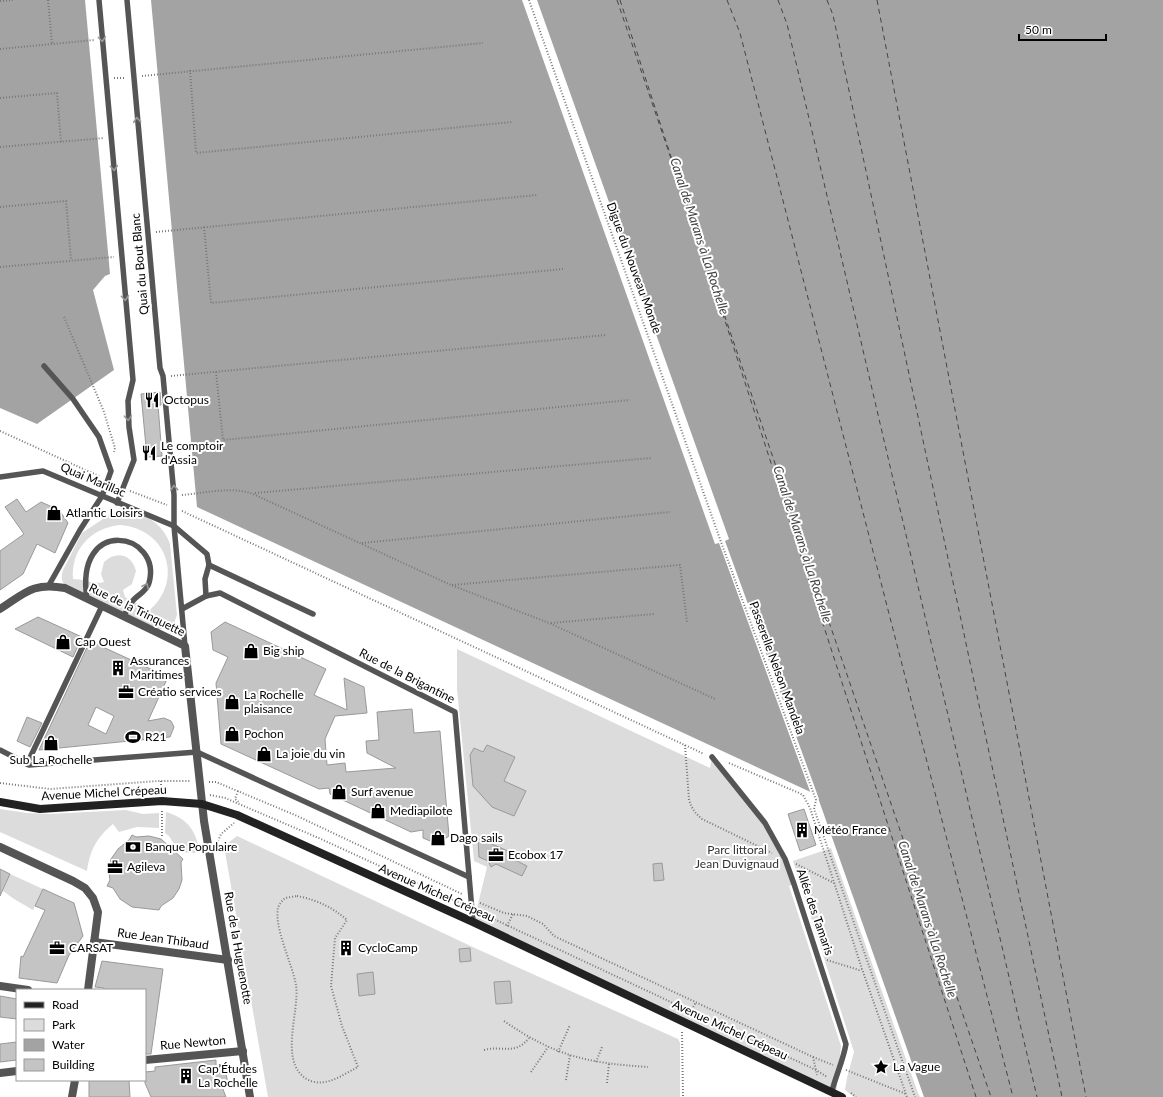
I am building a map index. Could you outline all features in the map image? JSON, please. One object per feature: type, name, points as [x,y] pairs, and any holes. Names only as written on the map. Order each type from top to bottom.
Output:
[{"type":"street","name":"Rue de la Trinquette","points":[[0,609],[30,589],[49,585],[65,588],[185,646],[202,804]]},
{"type":"street","name":"Avenue Michel Crépeau","points":[[0,802],[40,808],[162,801],[202,804],[237,816],[473,922],[842,1097]]},
{"type":"street","name":"Rue de la Huguenotte","points":[[202,804],[250,1097]]},
{"type":"street","points":[[0,847],[73,881],[84,888],[93,898],[98,912],[88,989]]},
{"type":"street","name":"Rue Jean Thibaud","points":[[94,942],[228,960]]},
{"type":"street","points":[[0,986],[21,989]]},
{"type":"street","name":"Rue Newton","points":[[146,1060],[243,1051]]},
{"type":"street","points":[[0,1073],[16,1071]]},
{"type":"street","points":[[72,1097],[75,1081]]},
{"type":"lane","name":"Quai du Bout Blanc","points":[[99,0],[133,380],[128,401],[129,427],[134,460],[117,502]]},
{"type":"lane","name":"Quai du Bout Blanc","points":[[127,0],[175,508],[174,526],[185,646]]},
{"type":"lane","points":[[44,366],[73,399],[99,437],[111,471],[102,496],[80,530],[49,585]]},
{"type":"lane","name":"Quai Marillac","points":[[0,477],[43,471],[117,502],[174,526],[207,554],[209,565]]},
{"type":"lane","points":[[87,599],[86,570],[94,551],[101,545],[114,540],[125,541],[136,546],[144,552],[149,562],[151,574],[148,585],[143,594],[131,601],[124,616]]},
{"type":"lane","points":[[206,596],[205,579],[209,565],[313,614]]},
{"type":"lane","name":"Rue de la Brigantine","points":[[182,609],[206,596],[220,593],[455,712],[473,922]]},
{"type":"lane","points":[[28,764],[102,606]]},
{"type":"lane","points":[[0,750],[28,764],[197,752],[469,877]]},
{"type":"lane","name":"Allée des Tamaris","points":[[712,757],[765,823],[785,859],[846,1044],[832,1092]]},
{"type":"path","points":[[0,1],[13,0]]},
{"type":"path","points":[[48,0],[52,44]]},
{"type":"path","name":"Digue du Nouveau Monde","points":[[529,0],[722,542]]},
{"type":"path","points":[[0,49],[102,39]]},
{"type":"path","points":[[151,74],[483,43]]},
{"type":"path","points":[[190,70],[196,152],[512,122]]},
{"type":"path","points":[[0,98],[57,93],[61,142]]},
{"type":"path","points":[[0,147],[98,138]]},
{"type":"path","points":[[164,231],[537,195]]},
{"type":"path","points":[[0,207],[66,201],[71,260]]},
{"type":"path","points":[[204,227],[211,303],[563,269]]},
{"type":"path","points":[[0,266],[108,257]]},
{"type":"path","points":[[64,317],[109,427],[115,448],[111,471]]},
{"type":"path","points":[[177,375],[606,335]]},
{"type":"path","points":[[216,372],[223,440],[630,400]]},
{"type":"path","points":[[0,431],[108,480]]},
{"type":"path","points":[[254,494],[651,458]]},
{"type":"path","points":[[123,487],[175,508],[685,745],[712,757],[743,768],[803,795],[810,808],[862,969],[907,1096]]},
{"type":"path","points":[[184,495],[223,491],[245,491],[254,494],[451,586],[549,623],[714,699]]},
{"type":"path","points":[[361,543],[670,512]]},
{"type":"path","name":"Passerelle Nelson Mandela","points":[[722,542],[816,800],[814,809]]},
{"type":"path","points":[[451,586],[680,565],[686,622]]},
{"type":"path","points":[[549,623],[654,614]]},
{"type":"path","points":[[685,745],[689,800],[691,809],[695,813],[702,819],[834,883]]},
{"type":"path","points":[[161,781],[161,790]]},
{"type":"path","points":[[0,783],[50,789],[161,781],[216,782],[295,815],[504,913],[527,916],[543,924],[554,936],[813,1057],[907,1096]]},
{"type":"path","points":[[810,808],[814,809],[915,1097]]},
{"type":"path","points":[[162,811],[162,836]]},
{"type":"path","points":[[297,896],[311,898],[333,908],[347,920],[335,938],[331,986],[342,1026],[358,1067],[331,1082],[309,1080],[301,1075],[295,1065],[292,1044],[296,986],[290,959],[278,923],[278,906],[285,898],[297,896]]},
{"type":"path","points":[[820,962],[827,960],[859,970],[862,969]]},
{"type":"path","points":[[683,1097],[682,1029],[696,1002]]},
{"type":"path","points":[[504,1021],[529,1038],[558,1052],[596,1062],[648,1067]]},
{"type":"path","points":[[558,1052],[570,1025]]},
{"type":"path","points":[[484,1050],[494,1047],[511,1050],[524,1044],[529,1038]]},
{"type":"path","points":[[531,1072],[548,1047]]},
{"type":"path","points":[[596,1062],[602,1047]]},
{"type":"path","points":[[566,1080],[570,1055]]},
{"type":"path","points":[[813,1057],[819,1085]]},
{"type":"path","points":[[607,1083],[609,1064]]},
{"type":"green space","points":[[124,508],[146,516],[158,525],[167,537],[170,544],[177,615],[172,629],[159,629],[65,585],[62,580],[63,570],[82,533],[118,509]],"holes":[[[120,525],[137,529],[151,537],[160,547],[166,560],[168,574],[165,588],[157,602],[145,614],[138,604],[125,597],[123,590],[132,584],[136,571],[128,558],[119,555],[109,558],[104,562],[101,574],[104,582],[96,583],[73,579],[75,558],[79,550],[92,535],[100,530]]]},
{"type":"green space","name":"Parc littoral Jean Duvignaud","points":[[457,649],[710,768],[712,757],[765,823],[794,884],[789,886],[841,1046],[836,1093],[473,922],[472,908],[477,908],[487,867],[474,861],[457,689]]},
{"type":"green space","points":[[0,809],[27,813],[49,814],[126,810],[143,814],[159,813],[159,828],[137,827],[119,832],[113,824],[95,844],[87,871],[0,832]]},
{"type":"green space","points":[[166,812],[180,818],[189,826],[196,837],[200,852],[179,852],[169,836],[165,833]]},
{"type":"green space","points":[[237,836],[477,949],[678,1039],[680,1043],[680,1097],[268,1097],[224,846]]},
{"type":"green space","points":[[831,848],[920,1097],[854,1097],[845,1090],[854,1052],[793,861]]},
{"type":"green space","points":[[10,874],[43,889],[33,910],[3,891]]},
{"type":"water","points":[[0,0],[85,0],[110,274],[105,276],[93,290],[114,370],[37,424],[0,408]]},
{"type":"water","name":"Canal de Marans à La Rochelle","points":[[151,0],[1163,0],[1163,1097],[924,1097],[817,795],[197,507]]},
{"type":"pier","points":[[522,0],[537,0],[729,539],[725,541],[819,799],[817,800],[816,797],[811,794],[719,543],[715,544]]},
{"type":"building","points":[[160,392],[161,405],[158,405],[162,456],[147,457],[141,394]]},
{"type":"building","points":[[17,499],[26,512],[41,502],[59,510],[68,523],[55,553],[37,544],[23,574],[0,590],[0,551],[24,534],[5,507]]},
{"type":"building","points":[[38,617],[82,637],[73,657],[15,629]]},
{"type":"building","points":[[225,622],[326,669],[314,695],[347,710],[344,678],[364,687],[367,713],[335,716],[325,739],[327,765],[345,763],[346,772],[396,768],[367,753],[366,741],[379,740],[377,712],[412,709],[414,733],[440,731],[449,836],[439,843],[435,843],[423,838],[423,830],[411,832],[330,794],[329,788],[319,789],[221,744],[216,683],[228,657],[213,650],[211,632]]},
{"type":"building","points":[[90,641],[168,677],[148,721],[164,718],[171,721],[174,727],[170,737],[39,750]],"holes":[[[96,707],[114,716],[106,734],[88,725]]]},
{"type":"building","points":[[27,717],[42,723],[30,747],[17,741]]},
{"type":"building","points":[[487,745],[515,757],[504,781],[526,791],[514,816],[492,807],[473,786],[470,755],[474,748],[483,752]]},
{"type":"building","name":"Météo France","points":[[804,809],[816,845],[800,851],[788,814]]},
{"type":"building","points":[[132,835],[136,837],[149,836],[161,839],[183,859],[181,862],[182,880],[179,889],[173,898],[161,906],[159,910],[132,907],[120,899],[113,888],[107,886],[110,880],[109,873],[111,859],[118,849],[129,840]]},
{"type":"building","points":[[478,838],[517,855],[515,860],[527,866],[522,876],[496,864],[491,867],[488,861],[479,857]]},
{"type":"building","points":[[662,863],[664,880],[654,881],[653,864]]},
{"type":"building","points":[[0,869],[10,874],[0,896]]},
{"type":"building","points":[[43,889],[74,903],[83,936],[69,955],[57,983],[19,978],[21,956],[23,957],[45,910],[35,906]]},
{"type":"building","points":[[470,948],[471,961],[460,962],[459,949]]},
{"type":"building","points":[[102,961],[163,969],[151,1054],[146,1054],[146,989],[104,989],[95,987]]},
{"type":"building","points":[[373,972],[375,994],[359,996],[357,974]]},
{"type":"building","points":[[510,981],[512,1003],[496,1004],[494,982]]},
{"type":"building","points":[[0,996],[16,999],[16,1019],[0,1017]]},
{"type":"building","points":[[16,1042],[16,1060],[0,1062],[0,1044]]},
{"type":"building","name":"Cap’Études La Rochelle","points":[[216,1060],[216,1066],[225,1065],[228,1086],[222,1087],[226,1097],[151,1097],[145,1083],[146,1072],[155,1071],[155,1067]]},
{"type":"building","points":[[89,1081],[129,1081],[130,1097],[89,1097]]},
{"type":"ferry route","points":[[617,0],[991,1097]]},
{"type":"ferry route","points":[[620,0],[676,172]]},
{"type":"ferry route","points":[[727,0],[740,33],[1013,1097]]},
{"type":"ferry route","points":[[778,0],[787,24],[1037,1097]]},
{"type":"ferry route","points":[[827,0],[833,15],[1062,1097]]},
{"type":"ferry route","points":[[877,0],[1086,1097]]},
{"type":"ferry route","points":[[706,262],[976,1097]]},
{"type":"place","name":"Octopus","points":[[152,400]]},
{"type":"place","name":"Le comptoir d'Assia","points":[[149,453]]},
{"type":"place","name":"Atlantic Loisirs","points":[[54,513]]},
{"type":"place","name":"Cap Ouest","points":[[63,642]]},
{"type":"place","name":"Big ship","points":[[251,651]]},
{"type":"place","name":"Assurances Maritimes","points":[[118,668]]},
{"type":"place","name":"Créatio services","points":[[126,692]]},
{"type":"place","name":"La Rochelle plaisance","points":[[232,702]]},
{"type":"place","name":"Pochon","points":[[232,734]]},
{"type":"place","name":"R21","points":[[133,737]]},
{"type":"place","name":"Sub La Rochelle","points":[[51,743]]},
{"type":"place","name":"La joie du vin","points":[[264,754]]},
{"type":"place","name":"Surf avenue","points":[[339,792]]},
{"type":"place","name":"Mediapilote","points":[[378,811]]},
{"type":"place","name":"Météo France","points":[[802,830]]},
{"type":"place","name":"Dago sails","points":[[438,838]]},
{"type":"place","name":"Banque Populaire","points":[[133,847]]},
{"type":"place","name":"Ecobox 17","points":[[496,855]]},
{"type":"place","name":"Agileva","points":[[115,867]]},
{"type":"place","name":"CARSAT","points":[[57,948]]},
{"type":"place","name":"CycloCamp","points":[[346,948]]},
{"type":"place","name":"La Vague","points":[[881,1067]]},
{"type":"place","name":"Cap’Études La Rochelle","points":[[186,1076]]}]
